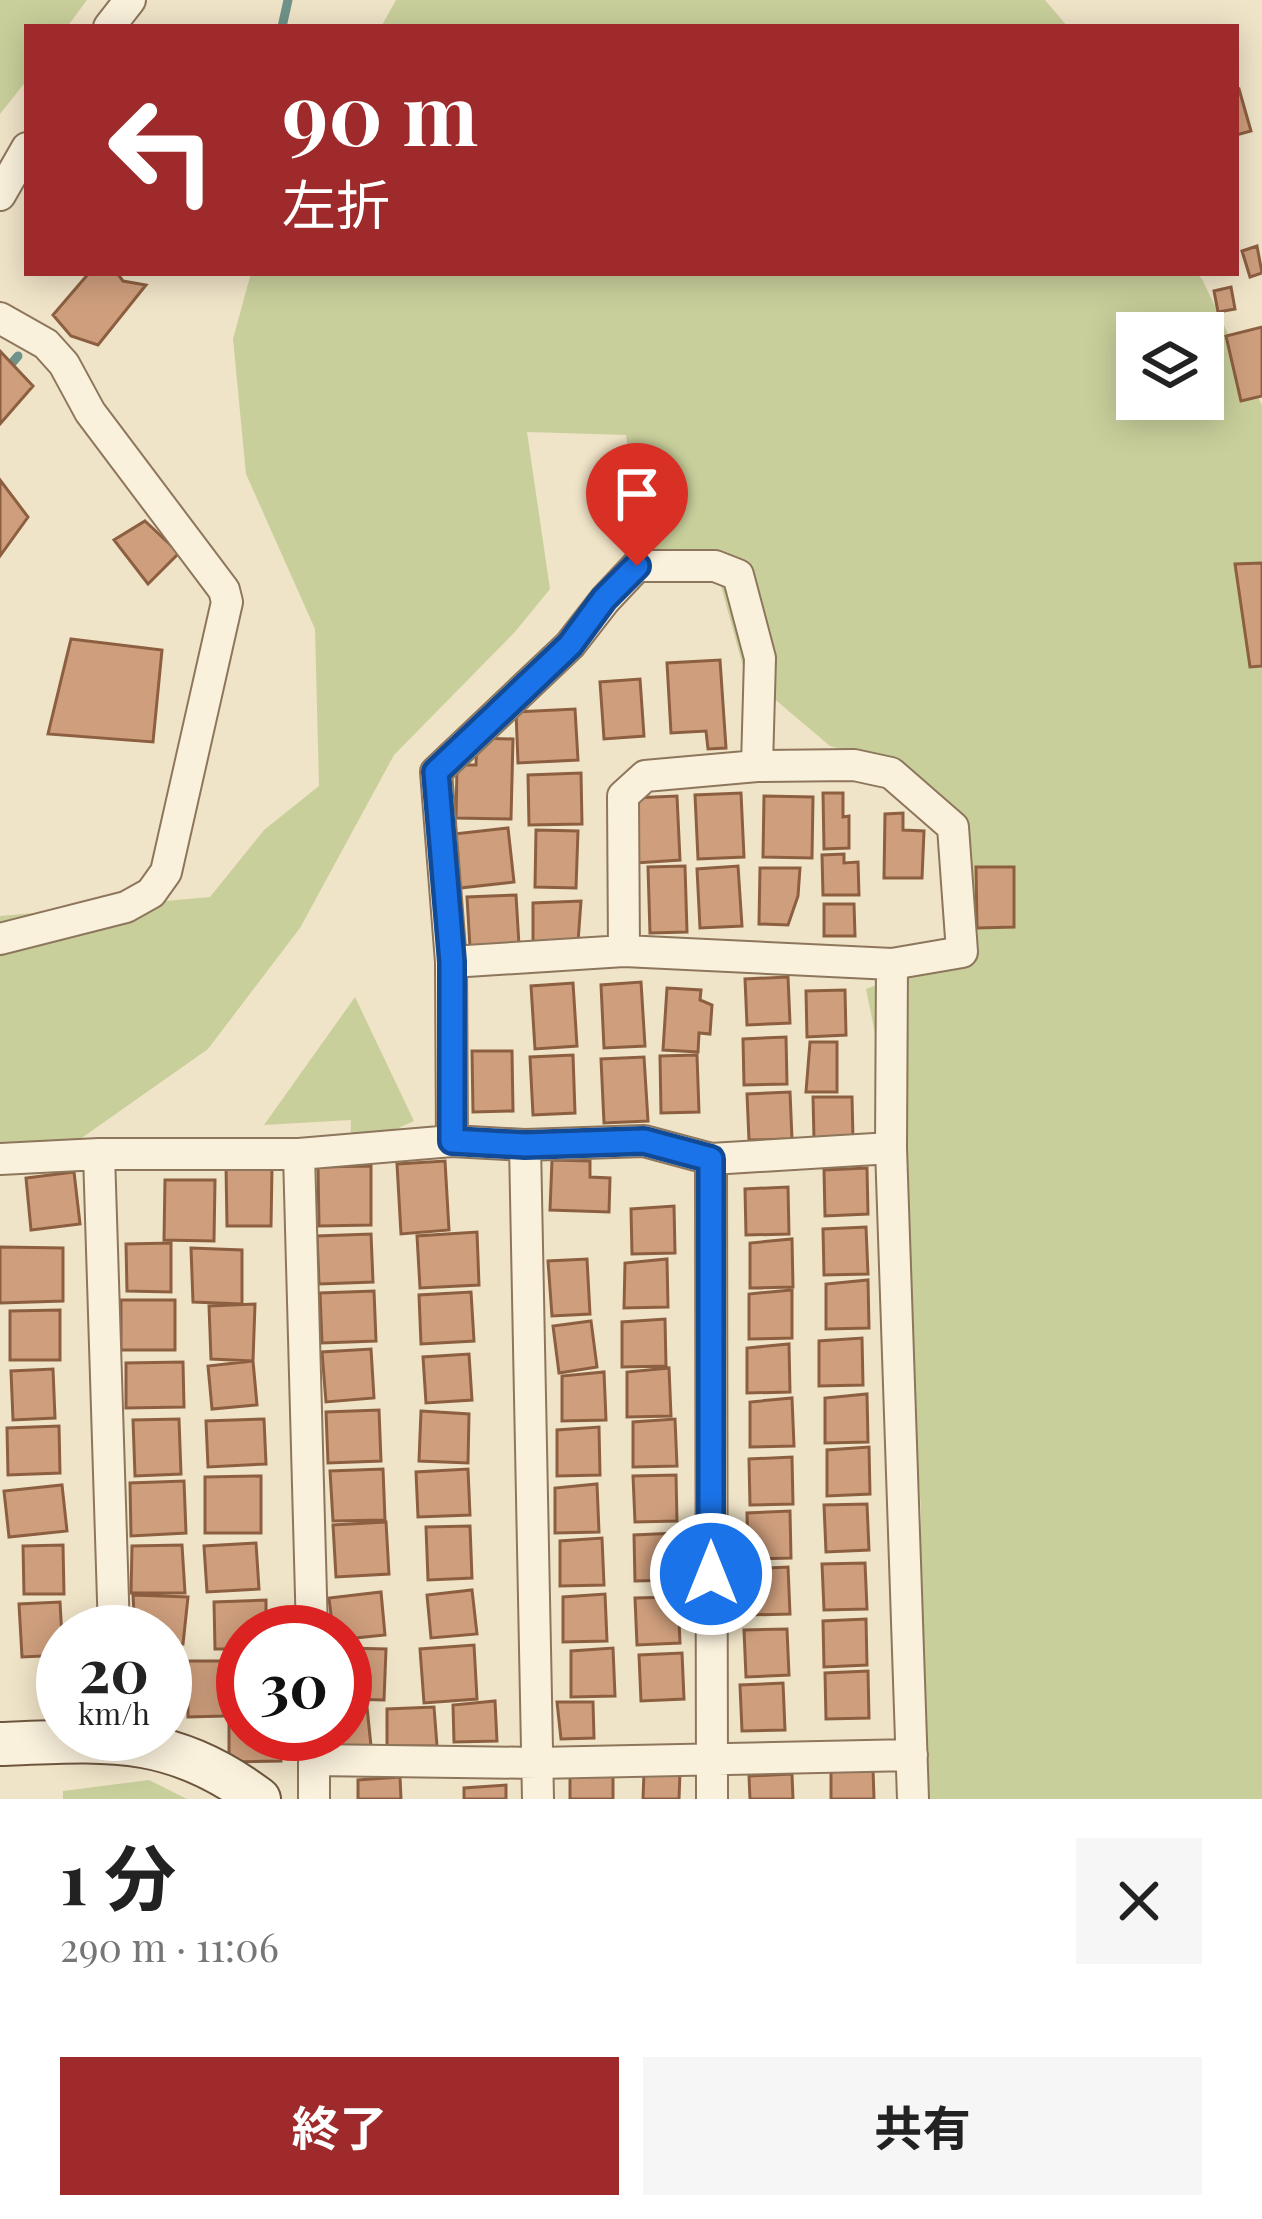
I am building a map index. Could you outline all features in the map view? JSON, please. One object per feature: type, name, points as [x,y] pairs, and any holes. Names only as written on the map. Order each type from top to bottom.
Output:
[{"type":"street","points":[[111,24],[130,0]]},
{"type":"street","points":[[0,195],[24,153]]},
{"type":"street","points":[[0,318],[46,344],[64,364],[90,412],[224,590],[227,602],[166,872],[152,893],[126,907],[0,939]]},
{"type":"street","points":[[452,1141],[452,962],[436,772],[570,645],[604,599],[637,566],[715,566],[738,575],[760,658],[757,766]]},
{"type":"street","points":[[452,962],[624,951],[892,964],[962,952],[953,827],[891,772],[854,765],[757,766],[645,776],[623,796],[624,951]]},
{"type":"street","points":[[892,964],[891,1148],[913,1799]]},
{"type":"street","points":[[0,1159],[299,1154],[452,1141],[525,1145],[644,1141],[711,1159],[891,1148]]},
{"type":"street","points":[[525,1145],[538,1799]]},
{"type":"street","points":[[99,1154],[113,1605]]},
{"type":"street","points":[[299,1154],[311,1605]]},
{"type":"street","points":[[711,1159],[712,1799]]},
{"type":"street","points":[[0,1744],[36,1742]]},
{"type":"street","points":[[372,1751],[537,1763],[912,1755]]},
{"type":"street","points":[[192,1759],[230,1777],[259,1799]]},
{"type":"street","points":[[314,1799],[315,1761]]},
{"type":"green space","points":[[0,0],[87,0],[69,24],[24,24],[24,84],[0,114]]},
{"type":"green space","points":[[396,0],[1045,0],[1065,24],[383,24]]},
{"type":"green space","points":[[250,276],[1202,279],[1218,312],[1116,312],[1116,420],[1224,420],[1224,325],[1262,405],[1262,1799],[921,1799],[921,1511],[895,1132],[866,989],[960,953],[957,821],[885,761],[830,746],[745,674],[718,575],[688,549],[642,549],[626,435],[527,432],[550,589],[514,633],[394,755],[300,928],[208,1049],[66,1149],[0,1150],[0,916],[210,897],[264,830],[319,786],[315,629],[246,474],[233,339]]},
{"type":"green space","points":[[355,997],[414,1121],[350,1150],[351,1120],[264,1125]]},
{"type":"green space","points":[[149,1780],[187,1799],[63,1799],[63,1791]]},
{"type":"building","points":[[1239,89],[1251,131],[1239,134]]},
{"type":"building","points":[[1257,246],[1262,273],[1250,277],[1242,251]]},
{"type":"building","points":[[86,276],[119,276],[146,285],[98,345],[71,336],[53,315]]},
{"type":"building","points":[[1231,287],[1235,309],[1218,312],[1214,291]]},
{"type":"building","points":[[1262,327],[1262,396],[1241,401],[1226,336]]},
{"type":"building","points":[[0,351],[33,386],[0,424]]},
{"type":"building","points":[[0,480],[28,517],[0,556]]},
{"type":"building","points":[[145,521],[179,553],[148,584],[114,540]]},
{"type":"building","points":[[1262,563],[1262,666],[1250,667],[1235,564]]},
{"type":"building","points":[[71,639],[162,650],[153,742],[48,734]]},
{"type":"building","points":[[720,660],[726,748],[708,749],[706,731],[671,733],[667,663]]},
{"type":"building","points":[[640,679],[644,736],[604,739],[600,682]]},
{"type":"building","points":[[575,709],[578,760],[518,763],[516,712]]},
{"type":"building","points":[[477,738],[513,739],[511,819],[456,818],[457,765],[476,765]]},
{"type":"building","points":[[581,773],[582,824],[529,825],[528,775]]},
{"type":"building","points":[[741,793],[744,857],[698,859],[695,795]]},
{"type":"building","points":[[823,793],[843,793],[849,848],[824,849]]},
{"type":"building","points":[[677,796],[680,860],[636,863],[632,798]]},
{"type":"building","points":[[764,796],[813,797],[812,858],[763,857]]},
{"type":"building","points":[[903,813],[903,830],[924,831],[922,878],[884,878],[885,814]]},
{"type":"building","points":[[508,828],[514,882],[460,888],[454,834]]},
{"type":"building","points":[[536,830],[578,831],[576,888],[535,887]]},
{"type":"building","points":[[844,854],[844,863],[858,862],[859,895],[823,895],[822,855]]},
{"type":"building","points":[[685,866],[687,932],[650,933],[648,867]]},
{"type":"building","points":[[738,866],[742,926],[700,928],[697,869]]},
{"type":"building","points":[[976,867],[1014,867],[1014,927],[977,928]]},
{"type":"building","points":[[760,868],[800,868],[798,896],[788,925],[759,924]]},
{"type":"building","points":[[516,895],[519,945],[470,948],[467,897]]},
{"type":"building","points":[[581,901],[578,942],[533,943],[533,903]]},
{"type":"building","points":[[824,904],[854,904],[855,936],[824,936]]},
{"type":"building","points":[[788,977],[790,1023],[747,1025],[745,979]]},
{"type":"building","points":[[641,982],[645,1046],[604,1048],[601,985]]},
{"type":"building","points":[[573,983],[577,1046],[535,1049],[531,986]]},
{"type":"building","points":[[667,988],[701,990],[700,1000],[712,1005],[710,1034],[699,1033],[698,1052],[663,1050]]},
{"type":"building","points":[[845,990],[846,1035],[807,1037],[806,991]]},
{"type":"building","points":[[786,1037],[787,1084],[744,1085],[743,1039]]},
{"type":"building","points":[[810,1042],[837,1042],[837,1092],[806,1092]]},
{"type":"building","points":[[472,1051],[512,1051],[513,1111],[473,1112]]},
{"type":"building","points":[[573,1055],[575,1113],[533,1115],[530,1057]]},
{"type":"building","points":[[697,1055],[699,1112],[661,1113],[660,1056]]},
{"type":"building","points":[[644,1057],[648,1121],[604,1123],[601,1059]]},
{"type":"building","points":[[790,1092],[792,1139],[749,1140],[747,1094]]},
{"type":"building","points":[[813,1097],[852,1097],[853,1139],[814,1139]]},
{"type":"building","points":[[552,1160],[590,1161],[590,1177],[610,1178],[609,1212],[550,1210]]},
{"type":"building","points":[[445,1161],[449,1230],[401,1234],[397,1164]]},
{"type":"building","points":[[226,1166],[272,1168],[271,1226],[227,1226]]},
{"type":"building","points":[[371,1166],[371,1225],[319,1226],[318,1167]]},
{"type":"building","points":[[867,1168],[868,1214],[825,1216],[824,1170]]},
{"type":"building","points":[[74,1172],[80,1224],[31,1230],[26,1178]]},
{"type":"building","points":[[165,1180],[215,1180],[214,1241],[164,1240]]},
{"type":"building","points":[[788,1187],[789,1234],[746,1235],[745,1189]]},
{"type":"building","points":[[674,1206],[675,1253],[632,1254],[631,1209]]},
{"type":"building","points":[[866,1227],[868,1274],[824,1275],[823,1229]]},
{"type":"building","points":[[477,1232],[479,1285],[420,1288],[417,1236]]},
{"type":"building","points":[[371,1234],[373,1282],[319,1284],[317,1236]]},
{"type":"building","points":[[792,1239],[793,1287],[750,1288],[750,1243]]},
{"type":"building","points":[[171,1243],[171,1292],[127,1291],[126,1244]]},
{"type":"building","points":[[0,1247],[63,1248],[63,1301],[0,1303]]},
{"type":"building","points":[[191,1248],[242,1250],[242,1304],[193,1302]]},
{"type":"building","points":[[587,1259],[590,1314],[552,1316],[548,1261]]},
{"type":"building","points":[[667,1259],[668,1307],[624,1308],[625,1263]]},
{"type":"building","points":[[868,1280],[869,1328],[826,1329],[826,1284]]},
{"type":"building","points":[[792,1290],[792,1338],[749,1339],[749,1294]]},
{"type":"building","points":[[374,1291],[376,1341],[322,1343],[320,1293]]},
{"type":"building","points":[[471,1292],[474,1341],[421,1344],[419,1295]]},
{"type":"building","points":[[121,1300],[175,1300],[175,1350],[121,1350]]},
{"type":"building","points":[[255,1304],[253,1361],[211,1359],[209,1306]]},
{"type":"building","points":[[60,1310],[60,1360],[10,1360],[10,1311]]},
{"type":"building","points":[[665,1319],[666,1366],[622,1367],[622,1322]]},
{"type":"building","points":[[591,1321],[597,1367],[559,1373],[553,1326]]},
{"type":"building","points":[[862,1338],[863,1385],[819,1386],[819,1341]]},
{"type":"building","points":[[789,1344],[790,1392],[747,1393],[747,1348]]},
{"type":"building","points":[[371,1349],[374,1398],[326,1402],[322,1352]]},
{"type":"building","points":[[469,1354],[472,1400],[426,1403],[423,1357]]},
{"type":"building","points":[[253,1361],[257,1405],[212,1409],[208,1366]]},
{"type":"building","points":[[183,1362],[184,1407],[126,1408],[126,1363]]},
{"type":"building","points":[[669,1368],[671,1416],[627,1417],[627,1372]]},
{"type":"building","points":[[53,1369],[55,1418],[13,1420],[11,1371]]},
{"type":"building","points":[[604,1372],[606,1420],[562,1421],[562,1376]]},
{"type":"building","points":[[867,1394],[868,1442],[825,1443],[825,1398]]},
{"type":"building","points":[[792,1398],[794,1446],[750,1447],[750,1402]]},
{"type":"building","points":[[379,1410],[381,1461],[328,1463],[326,1412]]},
{"type":"building","points":[[421,1411],[469,1414],[468,1463],[419,1461]]},
{"type":"building","points":[[179,1419],[181,1474],[135,1476],[133,1420]]},
{"type":"building","points":[[264,1419],[266,1464],[208,1467],[206,1421]]},
{"type":"building","points":[[675,1419],[677,1466],[633,1467],[633,1422]]},
{"type":"building","points":[[59,1426],[60,1473],[8,1475],[7,1428]]},
{"type":"building","points":[[599,1427],[600,1475],[557,1476],[557,1430]]},
{"type":"building","points":[[869,1447],[870,1494],[827,1496],[827,1450]]},
{"type":"building","points":[[792,1457],[793,1504],[750,1505],[749,1459]]},
{"type":"building","points":[[383,1469],[385,1520],[333,1521],[330,1471]]},
{"type":"building","points":[[468,1469],[470,1515],[418,1517],[416,1472]]},
{"type":"building","points":[[676,1475],[677,1521],[635,1522],[633,1476]]},
{"type":"building","points":[[261,1476],[261,1533],[205,1533],[205,1477]]},
{"type":"building","points":[[184,1481],[186,1533],[131,1536],[130,1483]]},
{"type":"building","points":[[597,1484],[599,1532],[555,1533],[555,1488]]},
{"type":"building","points":[[62,1485],[67,1531],[9,1537],[4,1491]]},
{"type":"building","points":[[867,1504],[869,1550],[826,1552],[824,1505]]},
{"type":"building","points":[[790,1511],[791,1558],[748,1559],[747,1513]]},
{"type":"building","points":[[386,1522],[389,1574],[336,1577],[333,1525]]},
{"type":"building","points":[[470,1526],[472,1578],[428,1580],[426,1527]]},
{"type":"building","points":[[677,1533],[679,1580],[635,1581],[634,1535]]},
{"type":"building","points":[[602,1538],[604,1585],[560,1586],[560,1541]]},
{"type":"building","points":[[256,1543],[259,1589],[207,1592],[204,1546]]},
{"type":"building","points":[[63,1545],[64,1594],[24,1594],[23,1546]]},
{"type":"building","points":[[182,1545],[185,1593],[131,1593],[132,1546]]},
{"type":"building","points":[[865,1563],[867,1609],[824,1610],[822,1564]]},
{"type":"building","points":[[788,1567],[790,1614],[747,1615],[746,1569]]},
{"type":"building","points":[[472,1590],[477,1634],[431,1638],[427,1595]]},
{"type":"building","points":[[381,1592],[385,1635],[372,1636],[372,1605],[330,1605],[329,1598]]},
{"type":"building","points":[[605,1594],[607,1641],[563,1642],[563,1597]]},
{"type":"building","points":[[133,1595],[188,1597],[187,1605],[134,1605]]},
{"type":"building","points":[[678,1597],[680,1643],[637,1645],[635,1598]]},
{"type":"building","points":[[266,1600],[266,1605],[216,1605],[215,1649],[214,1602]]},
{"type":"building","points":[[60,1602],[36,1605],[36,1656],[22,1657],[19,1604]]},
{"type":"building","points":[[866,1619],[867,1665],[824,1667],[823,1621]]},
{"type":"building","points":[[787,1629],[789,1675],[746,1677],[744,1630]]},
{"type":"building","points":[[474,1645],[477,1699],[424,1703],[420,1649]]},
{"type":"building","points":[[613,1648],[615,1696],[571,1697],[571,1651]]},
{"type":"building","points":[[372,1649],[386,1649],[384,1700],[372,1700]]},
{"type":"building","points":[[682,1653],[684,1699],[641,1701],[639,1655]]},
{"type":"building","points":[[192,1661],[216,1661],[216,1716],[192,1717]]},
{"type":"building","points":[[868,1671],[869,1718],[826,1719],[825,1673]]},
{"type":"building","points":[[783,1683],[785,1730],[742,1731],[740,1685]]},
{"type":"building","points":[[495,1701],[497,1741],[454,1742],[453,1705]]},
{"type":"building","points":[[557,1702],[593,1702],[594,1738],[561,1739]]},
{"type":"building","points":[[434,1707],[437,1746],[387,1746],[387,1709]]},
{"type":"building","points":[[873,1769],[874,1799],[831,1799],[831,1772]]},
{"type":"building","points":[[644,1772],[680,1772],[679,1799],[643,1799]]},
{"type":"building","points":[[613,1773],[613,1799],[570,1799],[570,1776]]},
{"type":"building","points":[[792,1774],[793,1799],[750,1799],[749,1776]]},
{"type":"building","points":[[400,1777],[401,1799],[358,1799],[358,1780]]},
{"type":"building","points":[[506,1785],[506,1799],[464,1799],[464,1788]]},
{"type":"waterway","points":[[283,24],[288,0]]},
{"type":"waterway","points":[[0,377],[18,356]]},
{"type":"route","points":[[637,566],[604,599],[570,645],[436,772],[452,962],[452,1141],[525,1145],[644,1141],[711,1159],[711,1574]]}]
